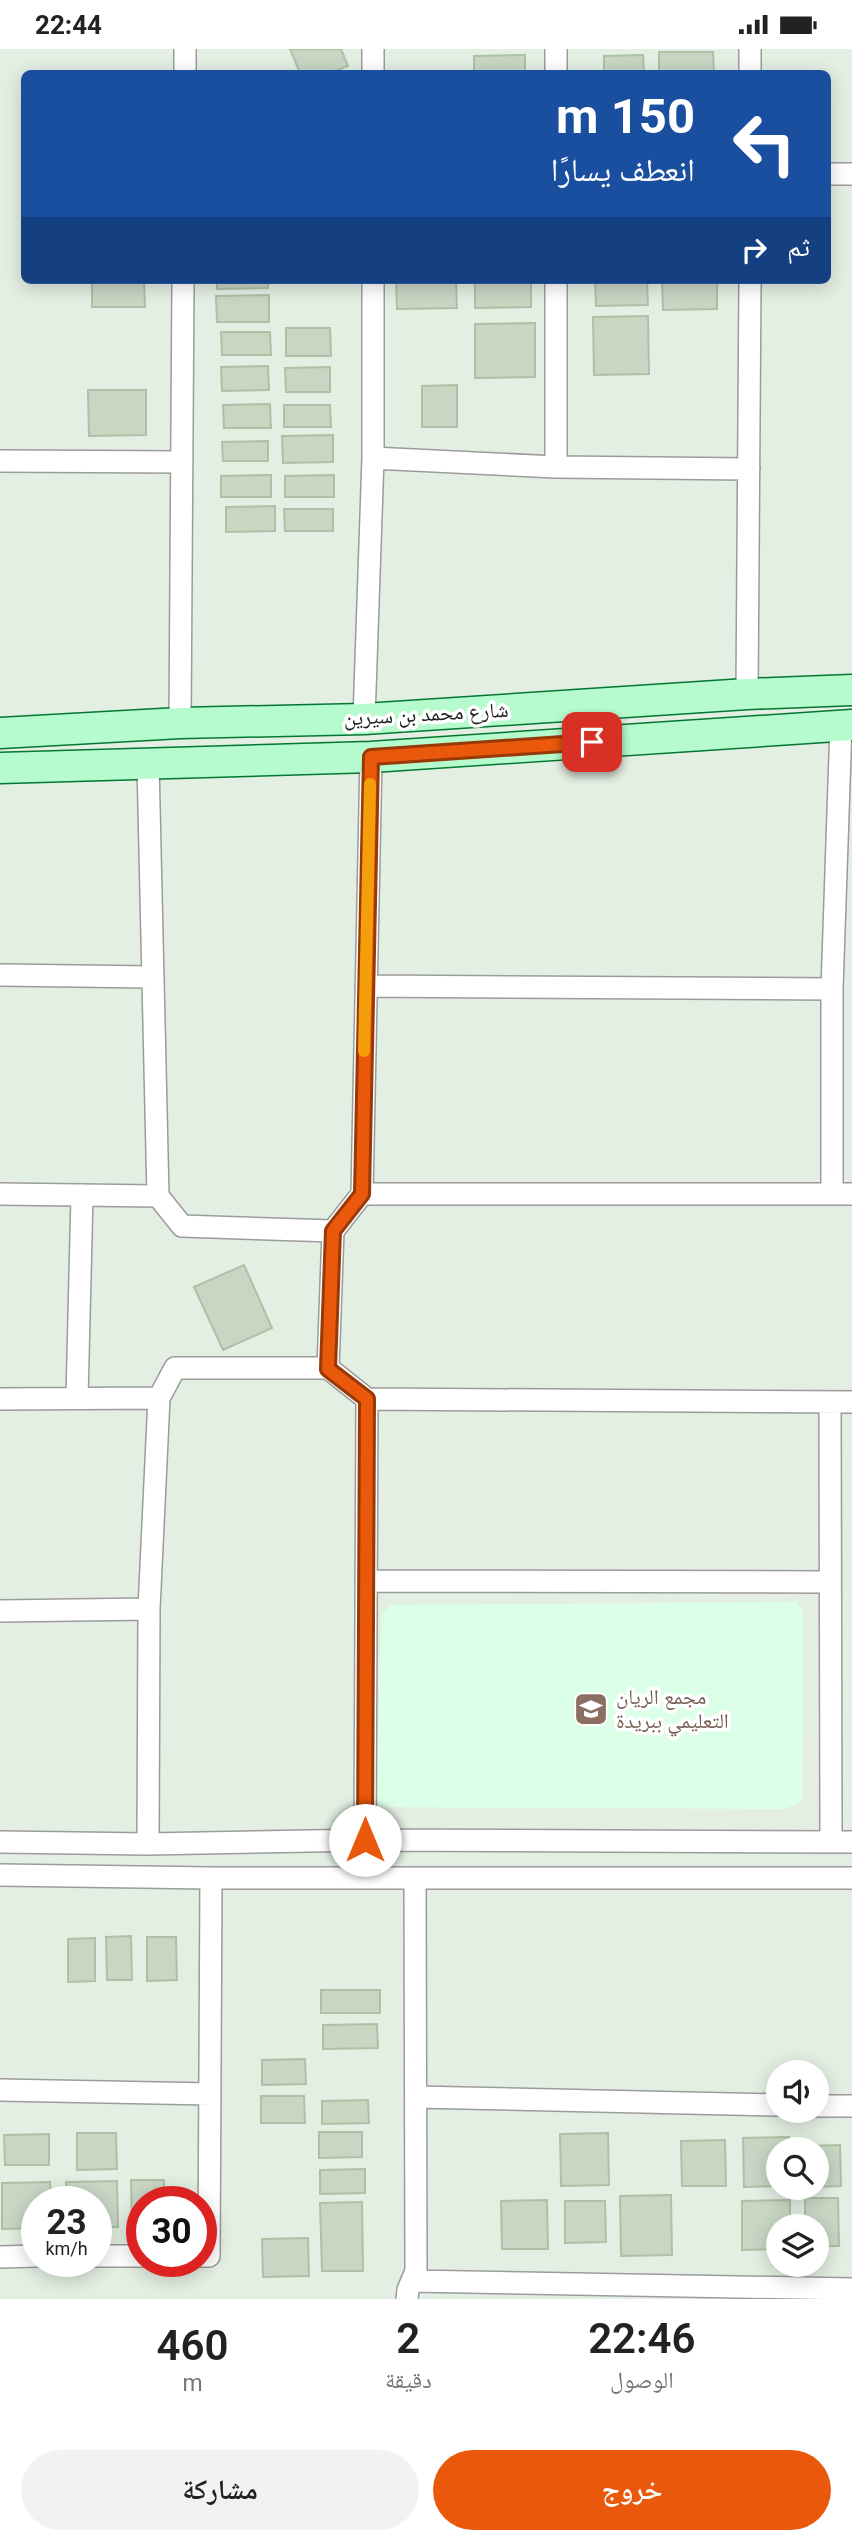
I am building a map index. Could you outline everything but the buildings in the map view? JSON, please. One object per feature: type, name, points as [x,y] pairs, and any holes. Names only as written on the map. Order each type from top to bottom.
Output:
[{"type":"street","points":[[185,49],[185,70]]},
{"type":"street","points":[[373,49],[373,70]]},
{"type":"street","points":[[556,49],[556,70]]},
{"type":"street","points":[[750,49],[750,70]]},
{"type":"street","points":[[831,174],[852,174]]},
{"type":"street","points":[[180,723],[183,284]]},
{"type":"street","points":[[365,719],[373,458],[373,284]]},
{"type":"street","points":[[556,284],[556,467]]},
{"type":"street","points":[[747,694],[750,284]]},
{"type":"street","points":[[373,458],[556,467],[749,469]]},
{"type":"street","points":[[0,461],[181,462]]},
{"type":"street","name":"شارع محمد بن سيرين","points":[[0,733],[180,723],[365,719],[747,694],[852,690]]},
{"type":"street","points":[[362,1194],[842,1194],[832,989],[847,725]]},
{"type":"street","name":"شارع محمد بن سيرين","points":[[0,768],[371,757],[847,725]]},
{"type":"street","points":[[328,1369],[333,1231],[362,1194],[371,757]]},
{"type":"street","points":[[148,764],[158,1196],[182,1226],[333,1231]]},
{"type":"street","points":[[0,975],[153,977]]},
{"type":"street","points":[[366,986],[832,989]]},
{"type":"street","points":[[0,1194],[158,1196]]},
{"type":"street","points":[[77,1398],[82,1195]]},
{"type":"street","points":[[148,1844],[149,1609],[159,1398],[174,1368],[328,1369],[367,1399],[852,1402]]},
{"type":"street","points":[[0,1399],[159,1398]]},
{"type":"street","points":[[365,1840],[367,1399]]},
{"type":"street","points":[[0,1842],[148,1844],[365,1840],[841,1841],[829,1582],[830,1402]]},
{"type":"street","points":[[366,1581],[829,1582]]},
{"type":"street","points":[[0,1611],[149,1609]]},
{"type":"street","points":[[0,1875],[415,1879],[852,1878]]},
{"type":"street","points":[[209,2186],[211,1878]]},
{"type":"street","points":[[415,1879],[416,2270],[410,2290],[852,2289]]},
{"type":"street","points":[[0,2090],[210,2094]]},
{"type":"street","points":[[416,2097],[766,2105]]},
{"type":"street","points":[[829,2106],[852,2106]]},
{"type":"street","points":[[0,2257],[21,2256]]},
{"type":"shaded area","name":"مجمع الريان التعليمي ببريدة","points":[[796,1602],[803,1612],[802,1802],[783,1809],[376,1807],[381,1616],[390,1605]]},
{"type":"slow traffic","points":[[364,1051],[370,784]]},
{"type":"place","name":"مجمع الريان التعليمي ببريدة","points":[[591,1709]]},
{"type":"route","points":[[365,1840],[367,1399],[328,1369],[333,1231],[362,1194],[371,757],[592,742]]}]
